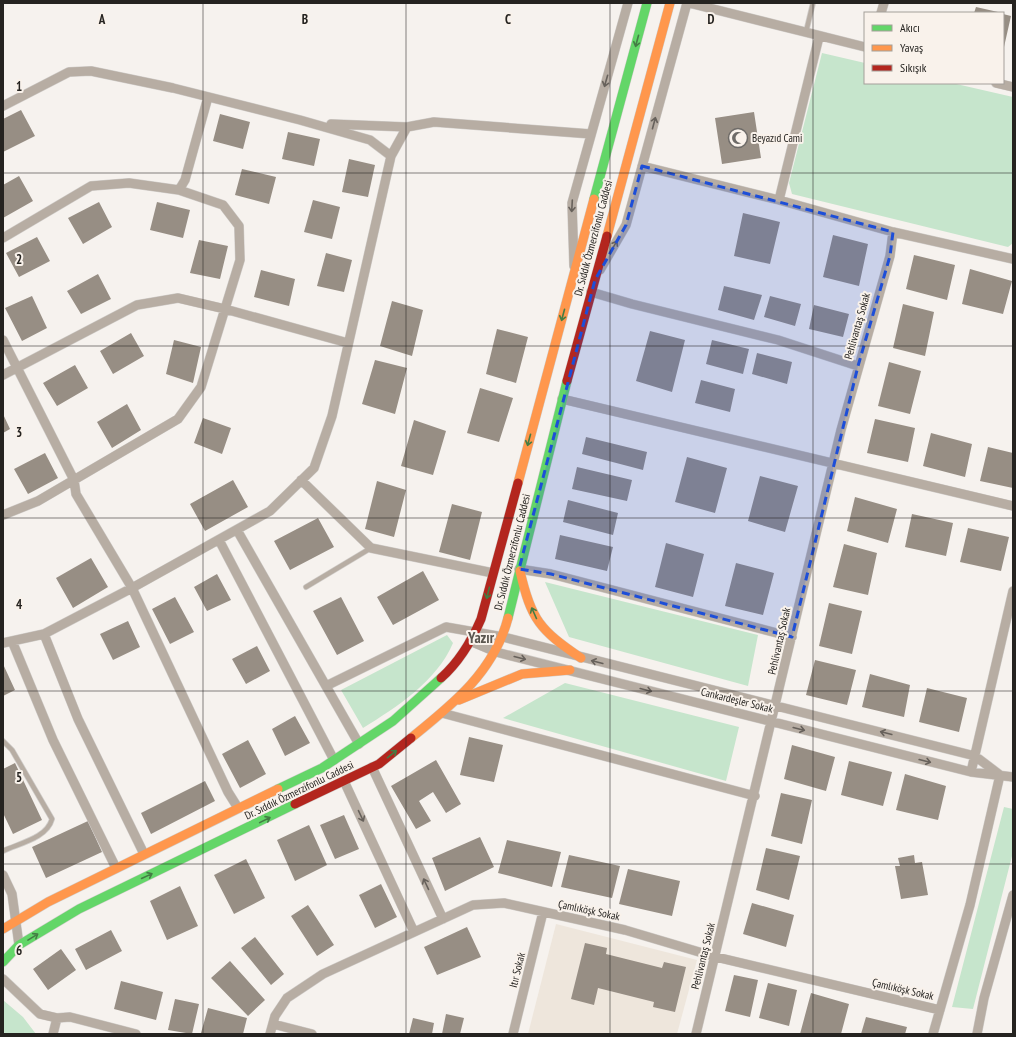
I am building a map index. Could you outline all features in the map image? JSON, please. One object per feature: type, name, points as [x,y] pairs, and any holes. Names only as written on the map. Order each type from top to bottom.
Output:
[{"type":"main road","name":"Dr. Sıddık Özmerzifonlu Caddesi","points":[[3,929],[48,902],[322,768],[393,721],[448,672],[470,641],[481,619],[647,3]]},
{"type":"main road","name":"Dr. Sıddık Özmerzifonlu Caddesi","points":[[3,962],[19,945],[79,908],[379,764],[442,713],[482,673],[496,652],[503,637],[562,399],[670,3]]},
{"type":"main road","points":[[519,569],[524,591],[535,618],[550,636],[581,658]]},
{"type":"main road","points":[[452,703],[522,674],[570,670]]},
{"type":"street","points":[[574,276],[572,203],[628,3]]},
{"type":"street","points":[[594,280],[626,225],[688,3],[864,47]]},
{"type":"street","points":[[779,200],[819,36]]},
{"type":"street","points":[[3,106],[69,72],[91,71],[208,96],[300,120],[370,140],[391,156]]},
{"type":"street","points":[[999,84],[1013,88]]},
{"type":"street","points":[[179,190],[185,180],[208,96]]},
{"type":"street","points":[[300,120],[342,125],[407,127],[434,122],[591,134]]},
{"type":"street","points":[[116,868],[53,740],[8,642],[44,634],[132,588],[237,530],[270,511],[314,468],[332,416],[391,156],[407,127]]},
{"type":"street","points":[[642,166],[779,200],[893,232],[1013,260]]},
{"type":"street","points":[[3,238],[92,186],[129,183],[179,190],[223,205],[239,226],[240,260],[201,387],[178,420],[38,501],[3,515]]},
{"type":"street","name":"Pehlivantaş Sokak","points":[[696,1034],[716,957],[858,366],[890,256],[893,232]]},
{"type":"street","points":[[591,292],[632,304],[778,340],[858,366]]},
{"type":"street","points":[[3,375],[137,305],[178,298],[225,309],[348,343]]},
{"type":"street","points":[[3,340],[74,480],[76,494],[132,588],[225,786],[238,808]]},
{"type":"street","points":[[562,399],[1013,506]]},
{"type":"street","points":[[301,480],[371,548],[493,573]]},
{"type":"street","points":[[237,530],[359,744]]},
{"type":"street","points":[[219,540],[334,760]]},
{"type":"street","points":[[519,569],[551,574],[792,636]]},
{"type":"street","points":[[971,772],[1013,591]]},
{"type":"street","name":"Cankardeşler Sokak","points":[[326,686],[446,627],[503,637],[581,658],[776,705],[975,756],[1000,775]]},
{"type":"street","points":[[44,634],[78,719],[144,854]]},
{"type":"street","name":"Cankardeşler Sokak","points":[[470,641],[496,652],[971,772],[1013,777]]},
{"type":"street","points":[[442,713],[755,796]]},
{"type":"street","points":[[372,767],[442,919]]},
{"type":"street","points":[[932,1034],[970,905],[1000,775]]},
{"type":"street","points":[[344,781],[414,932]]},
{"type":"street","points":[[3,875],[12,894],[19,945]]},
{"type":"street","points":[[977,1034],[984,998],[1013,895]]},
{"type":"street","name":"Çamlıköşk Sokak","points":[[270,1034],[275,1016],[287,998],[323,974],[473,905],[504,903],[625,930],[716,957],[940,1010]]},
{"type":"street","name":"Itır Sokak","points":[[513,1034],[544,912]]},
{"type":"street","points":[[3,979],[40,1014],[57,1018],[70,1017],[136,1034]]},
{"type":"street","points":[[53,1034],[57,1018]]},
{"type":"street","points":[[273,1024],[312,1034]]},
{"type":"lane","points":[[806,33],[813,3]]},
{"type":"lane","points":[[306,587],[371,548]]},
{"type":"lane","points":[[3,741],[12,750],[52,818],[50,826],[45,832],[3,851]]},
{"type":"highlighted area","points":[[642,166],[893,232],[890,256],[858,366],[792,637],[551,574],[519,569],[595,280],[626,225]]},
{"type":"shaded area","points":[[556,924],[697,960],[677,1034],[528,1034]]},
{"type":"green space","points":[[822,53],[864,63],[864,84],[956,84],[1013,97],[1013,243],[1008,247],[792,194],[789,183]]},
{"type":"green space","points":[[545,582],[758,635],[748,686],[569,637]]},
{"type":"green space","points":[[447,635],[453,643],[446,657],[437,669],[415,692],[363,728],[341,690]]},
{"type":"green space","points":[[565,683],[739,727],[726,781],[503,718]]},
{"type":"green space","points":[[1004,807],[1013,809],[1013,852],[973,1009],[952,1007]]},
{"type":"green space","points":[[3,1000],[23,1017],[36,1034],[3,1034]]},
{"type":"building","points":[[976,7],[998,12],[974,12]]},
{"type":"building","points":[[1004,14],[1011,16],[1004,47]]},
{"type":"building","points":[[21,110],[35,136],[3,152],[3,119]]},
{"type":"building","name":"Beyazıd Cami","points":[[754,112],[761,158],[722,164],[715,118]]},
{"type":"building","points":[[220,114],[250,122],[243,149],[213,141]]},
{"type":"building","points":[[288,132],[320,139],[314,166],[282,159]]},
{"type":"building","points":[[349,159],[375,165],[368,197],[342,192]]},
{"type":"building","points":[[242,169],[276,177],[269,204],[235,195]]},
{"type":"building","points":[[19,176],[33,201],[3,218],[3,185]]},
{"type":"building","points":[[313,200],[340,207],[332,239],[304,232]]},
{"type":"building","points":[[99,202],[112,227],[83,244],[68,218]]},
{"type":"building","points":[[157,202],[190,210],[183,238],[150,230]]},
{"type":"building","points":[[743,213],[780,222],[770,264],[734,256]]},
{"type":"building","points":[[833,235],[868,244],[859,286],[823,277]]},
{"type":"building","points":[[37,237],[50,261],[19,277],[6,253]]},
{"type":"building","points":[[199,240],[228,246],[220,279],[190,273]]},
{"type":"building","points":[[326,253],[352,260],[344,292],[317,286]]},
{"type":"building","points":[[914,255],[955,265],[947,300],[906,289]]},
{"type":"building","points":[[970,269],[1012,281],[1003,314],[962,304]]},
{"type":"building","points":[[261,270],[295,279],[289,306],[254,297]]},
{"type":"building","points":[[98,274],[111,299],[81,314],[67,291]]},
{"type":"building","points":[[724,286],[762,295],[754,320],[718,310]]},
{"type":"building","points":[[32,296],[47,328],[22,341],[5,308]]},
{"type":"building","points":[[770,296],[801,304],[795,326],[764,317]]},
{"type":"building","points":[[392,301],[423,310],[412,356],[380,346]]},
{"type":"building","points":[[903,304],[934,312],[925,356],[893,348]]},
{"type":"building","points":[[814,305],[849,314],[843,337],[809,329]]},
{"type":"building","points":[[497,329],[528,337],[516,383],[486,374]]},
{"type":"building","points":[[650,331],[685,340],[672,392],[636,381]]},
{"type":"building","points":[[131,333],[144,356],[113,374],[100,351]]},
{"type":"building","points":[[174,340],[201,347],[193,383],[166,374]]},
{"type":"building","points":[[712,340],[749,349],[743,374],[706,364]]},
{"type":"building","points":[[757,353],[792,362],[787,384],[752,374]]},
{"type":"building","points":[[375,360],[407,368],[395,414],[362,404]]},
{"type":"building","points":[[889,362],[921,371],[910,414],[878,406]]},
{"type":"building","points":[[75,365],[88,388],[57,406],[43,383]]},
{"type":"building","points":[[701,380],[735,389],[730,412],[695,403]]},
{"type":"building","points":[[480,388],[513,398],[499,442],[467,433]]},
{"type":"building","points":[[127,404],[141,430],[112,448],[97,422]]},
{"type":"building","points":[[3,414],[10,429],[3,433]]},
{"type":"building","points":[[203,418],[231,428],[222,454],[194,443]]},
{"type":"building","points":[[875,419],[915,428],[908,462],[867,453]]},
{"type":"building","points":[[414,420],[446,431],[433,475],[401,466]]},
{"type":"building","points":[[931,433],[972,444],[965,477],[923,466]]},
{"type":"building","points":[[586,437],[647,452],[643,470],[582,454]]},
{"type":"building","points":[[988,447],[1013,453],[1013,488],[980,481]]},
{"type":"building","points":[[45,453],[58,478],[28,494],[14,469]]},
{"type":"building","points":[[687,457],[727,468],[715,513],[675,502]]},
{"type":"building","points":[[577,467],[632,480],[627,501],[572,489]]},
{"type":"building","points":[[760,476],[798,486],[785,532],[748,521]]},
{"type":"building","points":[[233,480],[248,507],[205,531],[190,504]]},
{"type":"building","points":[[377,481],[406,490],[394,537],[365,529]]},
{"type":"building","points":[[855,497],[897,509],[888,543],[847,531]]},
{"type":"building","points":[[568,500],[618,513],[613,535],[563,522]]},
{"type":"building","points":[[452,504],[482,512],[470,560],[439,552]]},
{"type":"building","points":[[912,514],[953,523],[946,556],[905,547]]},
{"type":"building","points":[[318,518],[334,547],[290,570],[274,541]]},
{"type":"building","points":[[968,528],[1009,537],[1001,571],[960,562]]},
{"type":"building","points":[[560,535],[613,547],[607,571],[555,559]]},
{"type":"building","points":[[666,543],[704,554],[693,597],[655,587]]},
{"type":"building","points":[[844,544],[877,553],[868,595],[833,587]]},
{"type":"building","points":[[91,558],[108,587],[73,608],[56,578]]},
{"type":"building","points":[[736,563],[774,573],[763,615],[725,606]]},
{"type":"building","points":[[423,571],[439,600],[393,625],[377,597]]},
{"type":"building","points":[[217,574],[231,600],[207,611],[194,587]]},
{"type":"building","points":[[175,597],[194,632],[170,644],[152,609]]},
{"type":"building","points":[[341,597],[364,641],[337,655],[313,611]]},
{"type":"building","points":[[829,603],[862,611],[852,654],[819,646]]},
{"type":"building","points":[[128,621],[140,647],[113,660],[100,634]]},
{"type":"building","points":[[257,646],[270,671],[246,684],[232,659]]},
{"type":"building","points":[[815,660],[856,670],[847,705],[806,695]]},
{"type":"building","points":[[3,664],[15,690],[3,696]]},
{"type":"building","points":[[870,674],[910,685],[904,717],[862,707]]},
{"type":"building","points":[[927,688],[967,698],[959,732],[919,722]]},
{"type":"building","points":[[295,716],[310,743],[285,756],[272,729]]},
{"type":"building","points":[[469,737],[503,745],[494,782],[460,775]]},
{"type":"building","points":[[248,740],[266,774],[240,788],[222,754]]},
{"type":"building","points":[[792,745],[835,757],[826,791],[784,779]]},
{"type":"building","points":[[436,760],[461,804],[446,813],[433,792],[419,801],[431,821],[416,829],[391,786]]},
{"type":"building","points":[[849,761],[892,772],[883,806],[841,795]]},
{"type":"building","points":[[15,763],[42,820],[13,834],[3,813],[3,769]]},
{"type":"building","points":[[905,774],[946,786],[938,820],[896,810]]},
{"type":"building","points":[[205,781],[215,801],[151,834],[141,813]]},
{"type":"building","points":[[781,793],[812,800],[802,844],[771,836]]},
{"type":"building","points":[[344,815],[359,849],[335,859],[320,825]]},
{"type":"building","points":[[88,821],[102,852],[46,878],[32,847]]},
{"type":"building","points":[[309,825],[327,865],[295,881],[277,840]]},
{"type":"building","points":[[480,837],[494,867],[445,891],[432,858]]},
{"type":"building","points":[[507,840],[561,852],[552,887],[498,873]]},
{"type":"building","points":[[766,848],[800,856],[789,900],[756,890]]},
{"type":"building","points":[[569,855],[620,866],[612,898],[561,887]]},
{"type":"building","points":[[914,855],[915,863],[922,862],[928,895],[901,899],[895,866],[900,866],[898,858]]},
{"type":"building","points":[[246,859],[265,898],[234,914],[214,875]]},
{"type":"building","points":[[628,869],[680,881],[672,916],[619,904]]},
{"type":"building","points":[[381,884],[397,917],[375,928],[359,895]]},
{"type":"building","points":[[180,886],[198,926],[167,940],[150,901]]},
{"type":"building","points":[[752,903],[794,915],[786,947],[743,934]]},
{"type":"building","points":[[308,905],[334,945],[317,956],[291,916]]},
{"type":"building","points":[[467,927],[481,957],[437,975],[424,947]]},
{"type":"building","points":[[111,930],[122,951],[86,970],[75,949]]},
{"type":"building","points":[[255,937],[284,974],[271,985],[241,948]]},
{"type":"building","points":[[585,943],[607,948],[606,954],[662,968],[664,962],[686,967],[675,1012],[653,1007],[654,1002],[598,988],[594,1005],[571,999]]},
{"type":"building","points":[[61,949],[76,970],[48,990],[33,969]]},
{"type":"building","points":[[230,961],[265,1000],[248,1016],[211,978]]},
{"type":"building","points":[[734,975],[758,980],[750,1017],[725,1011]]},
{"type":"building","points":[[121,981],[163,992],[156,1020],[114,1009]]},
{"type":"building","points":[[768,983],[797,990],[789,1026],[759,1018]]},
{"type":"building","points":[[811,993],[849,1004],[841,1034],[800,1034]]},
{"type":"building","points":[[175,999],[199,1004],[192,1034],[168,1030]]},
{"type":"building","points":[[208,1008],[247,1018],[243,1034],[201,1033]]},
{"type":"building","points":[[446,1014],[464,1018],[460,1034],[442,1034]]},
{"type":"building","points":[[866,1017],[907,1027],[905,1034],[861,1034]]},
{"type":"building","points":[[413,1018],[434,1023],[432,1034],[409,1034]]},
{"type":"traffic: fast","points":[[594,199],[647,3]]},
{"type":"traffic: fast","points":[[508,618],[567,381]]},
{"type":"traffic: fast","points":[[278,789],[322,768],[393,721],[441,678]]},
{"type":"traffic: fast","points":[[3,962],[19,945],[79,909],[295,804]]},
{"type":"traffic: slow","points":[[607,236],[670,3]]},
{"type":"traffic: slow","points":[[518,483],[594,199]]},
{"type":"traffic: slow","points":[[520,571],[528,601],[539,622],[556,639],[581,658]]},
{"type":"traffic: slow","points":[[411,738],[456,700],[470,686],[493,655],[508,618]]},
{"type":"traffic: slow","points":[[459,700],[522,674],[570,670]]},
{"type":"traffic: slow","points":[[3,929],[48,902],[278,789]]},
{"type":"traffic: jam","points":[[567,381],[607,236]]},
{"type":"traffic: jam","points":[[441,678],[464,651],[481,619],[518,483]]},
{"type":"traffic: jam","points":[[295,804],[379,764],[411,738]]},
{"type":"place","name":"Beyazıd Cami","points":[[738,138]]},
{"type":"district","name":"Yazır","points":[[481,637]]}]
